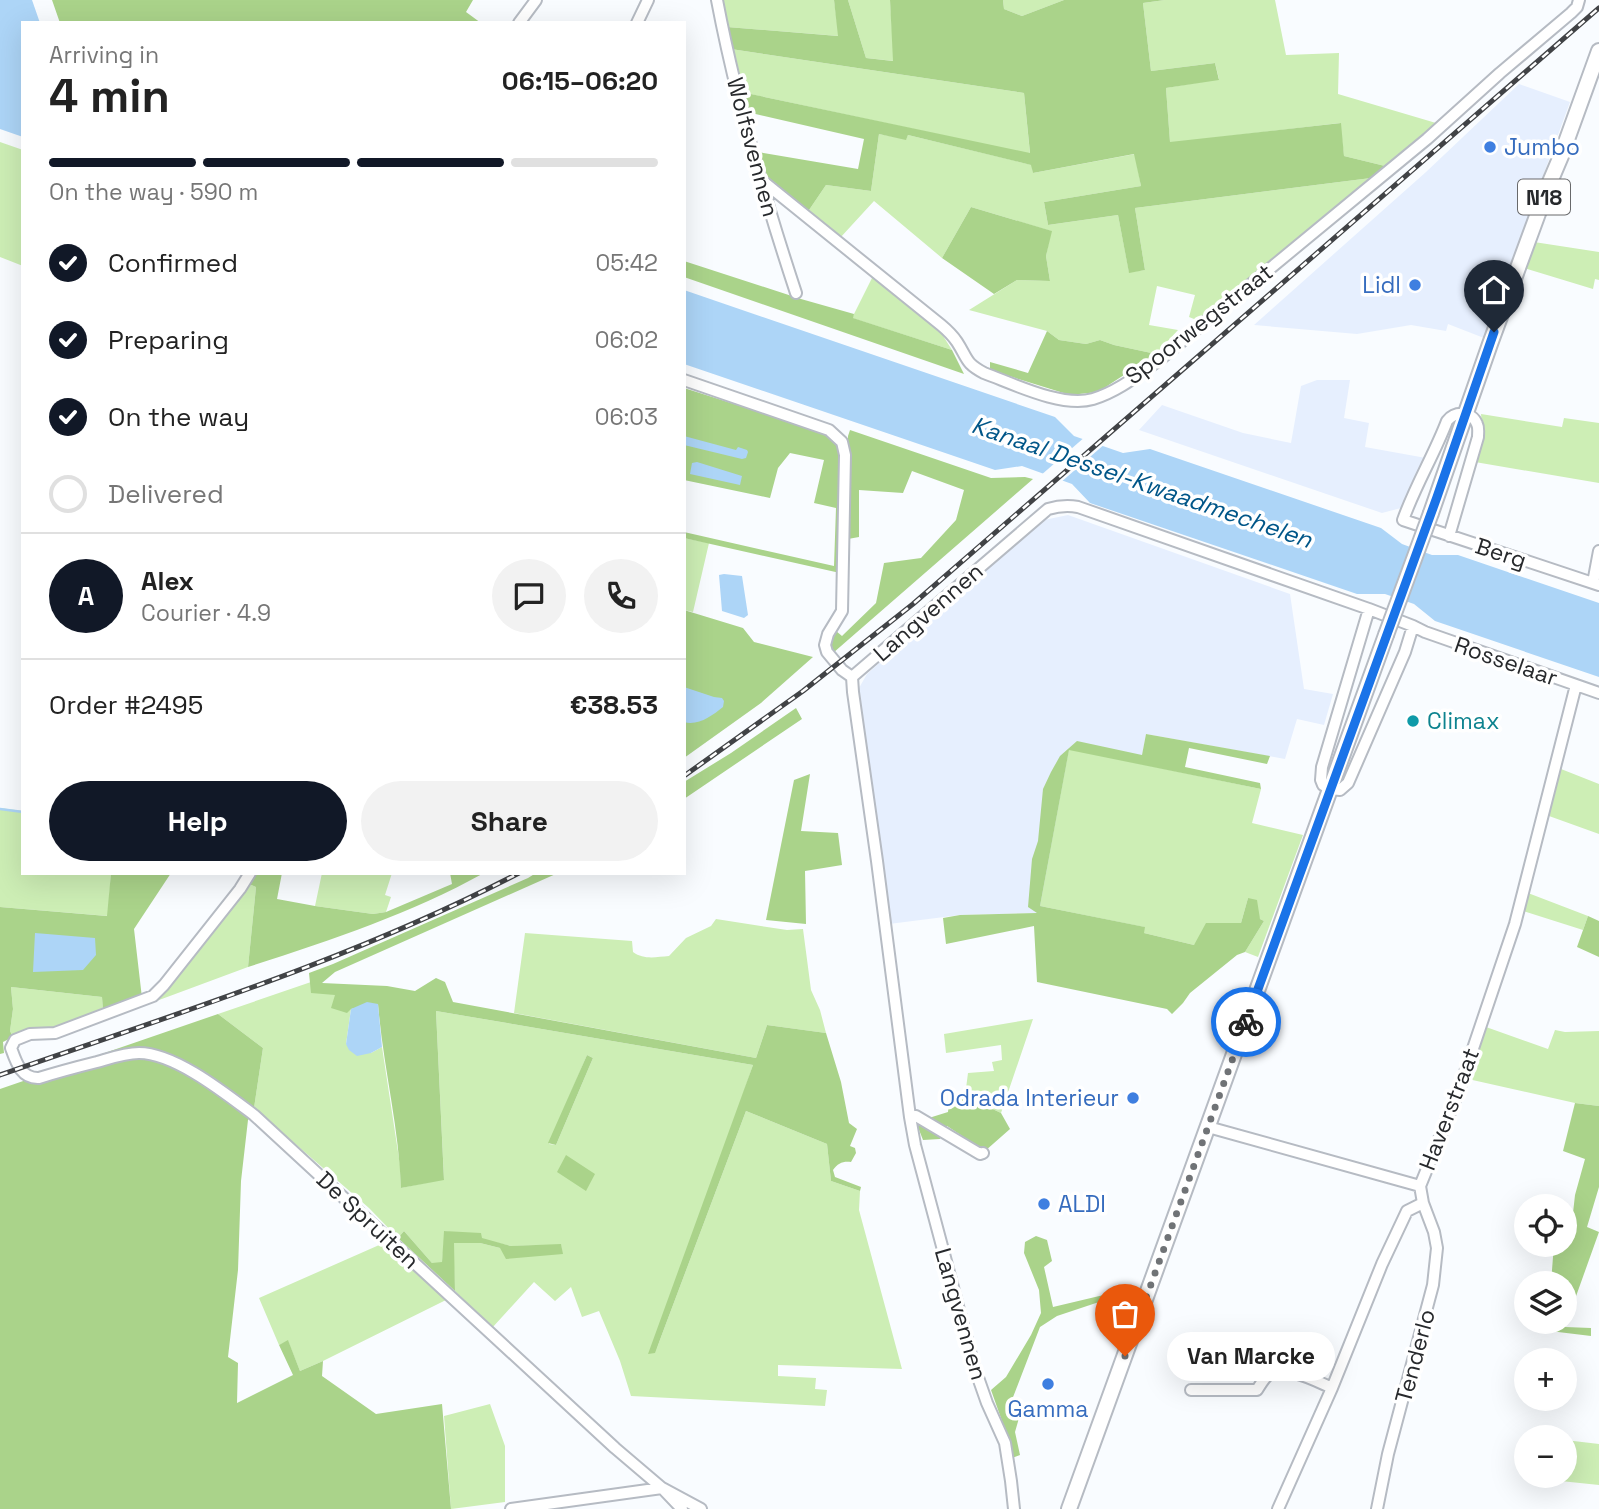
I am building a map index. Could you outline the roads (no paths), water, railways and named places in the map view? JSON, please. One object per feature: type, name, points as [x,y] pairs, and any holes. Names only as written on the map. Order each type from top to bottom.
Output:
[{"type":"main road","name":"N18","points":[[1069,1509],[1431,513],[1498,321],[1562,156],[1599,51]]},
{"type":"street","points":[[520,21],[536,0]]},
{"type":"street","points":[[638,21],[648,0]]},
{"type":"street","name":"Wolfsvennen","points":[[717,0],[726,49],[766,202],[796,293]]},
{"type":"street","name":"Spoorwegstraat","points":[[760,179],[941,325],[950,333],[973,367],[1059,400],[1094,399],[1131,380],[1168,353],[1427,139],[1571,13],[1580,0]]},
{"type":"street","points":[[686,381],[829,430],[842,442],[845,455],[842,611],[824,645],[842,670],[852,677]]},
{"type":"street","name":"Berg","points":[[1466,414],[1452,414],[1447,421],[1411,496],[1403,520],[1596,584]]},
{"type":"street","points":[[1449,536],[1478,437],[1479,427],[1475,420],[1466,414]]},
{"type":"street","name":"Langvennen","points":[[1014,1509],[1005,1443],[987,1403],[972,1358],[921,1170],[910,1116],[852,677],[1048,509],[1059,506],[1078,507],[1413,626]]},
{"type":"street","points":[[1596,584],[1599,551]]},
{"type":"street","points":[[1369,609],[1322,766],[1321,780],[1323,785],[1330,789],[1339,790],[1349,783],[1405,652],[1413,626]]},
{"type":"street","name":"Rosselaar","points":[[1413,626],[1599,693]]},
{"type":"street","name":"Haverstraat","points":[[1279,1509],[1382,1264],[1407,1211],[1423,1203],[1420,1186],[1455,1101],[1515,924],[1576,685]]},
{"type":"street","name":"De Spruiten","points":[[249,875],[153,996],[55,1033],[30,1034],[15,1040],[11,1048],[22,1072],[32,1078],[39,1078],[119,1056],[141,1053],[163,1058],[182,1067],[223,1092],[254,1115],[682,1509]]},
{"type":"street","points":[[910,1116],[916,1116],[980,1154],[983,1153]]},
{"type":"street","points":[[1208,1127],[1420,1186]]},
{"type":"street","name":"Tenderlo","points":[[1377,1509],[1388,1454],[1433,1285],[1437,1248],[1423,1203]]},
{"type":"street","points":[[1191,1390],[1257,1390],[1269,1374],[1276,1372],[1302,1374],[1332,1388]]},
{"type":"street","points":[[511,1509],[662,1489],[701,1509]]},
{"type":"water","points":[[0,0],[32,0],[39,21],[21,21],[21,136],[0,129]]},
{"type":"water","name":"Kanaal Dessel-Kwaadmechelen","points":[[686,291],[1055,417],[1074,436],[1123,453],[1150,449],[1381,528],[1402,544],[1432,555],[1458,555],[1599,603],[1599,677],[1435,621],[1414,604],[1385,594],[1357,594],[1090,503],[1072,484],[1022,466],[995,470],[686,365]]},
{"type":"water","points":[[686,437],[736,450],[738,447],[747,450],[746,458],[686,445]]},
{"type":"water","points":[[697,462],[742,476],[740,485],[690,474],[692,463]]},
{"type":"water","points":[[719,575],[742,576],[748,615],[744,618],[722,611]]},
{"type":"water","points":[[686,688],[722,698],[723,707],[710,717],[686,722]]},
{"type":"water","points":[[35,933],[95,938],[96,955],[83,970],[33,972]]},
{"type":"water","points":[[367,1002],[378,1004],[382,1047],[357,1056],[346,1044],[351,1009]]},
{"type":"waterway","points":[[0,809],[21,812]]},
{"type":"railway","points":[[686,775],[803,691],[913,604],[1599,8]]},
{"type":"railway","points":[[0,1075],[328,959],[457,904],[515,875]]},
{"type":"place","name":"Jumbo","points":[[1490,147]]},
{"type":"place","name":"Lidl","points":[[1415,285]]},
{"type":"place","name":"Climax","points":[[1413,721]]},
{"type":"place","name":"Odrada Interieur","points":[[1133,1098]]},
{"type":"place","name":"ALDI","points":[[1044,1204]]},
{"type":"place","name":"Van Marcke","points":[[1125,1356]]},
{"type":"place","name":"Gamma","points":[[1048,1384]]}]
